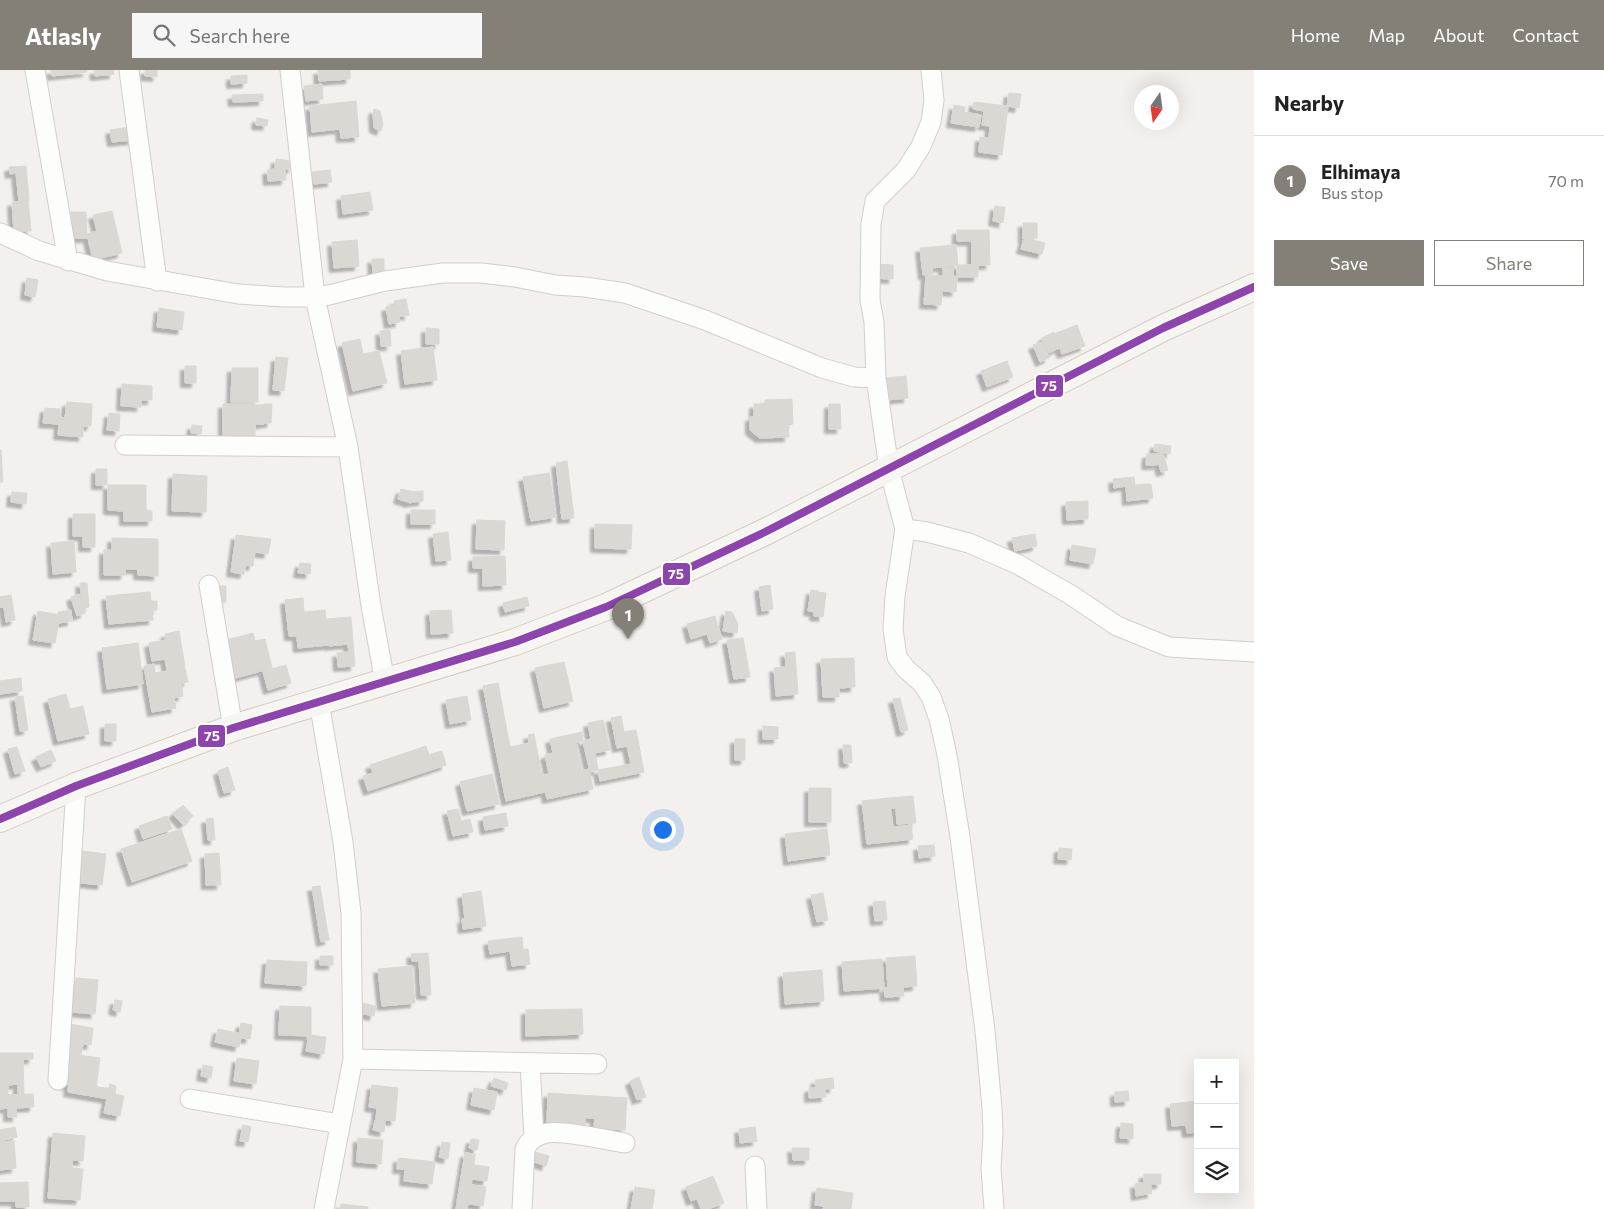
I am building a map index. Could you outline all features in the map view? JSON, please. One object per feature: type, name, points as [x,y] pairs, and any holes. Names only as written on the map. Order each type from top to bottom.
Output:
[{"type":"main road","points":[[1,815],[233,728],[515,642],[606,608],[765,532],[1163,328],[1254,287]]},
{"type":"street","points":[[35,70],[68,261]]},
{"type":"street","points":[[129,70],[157,280]]},
{"type":"street","points":[[290,70],[315,297],[348,448],[371,606],[385,682]]},
{"type":"street","points":[[931,70],[934,100],[931,122],[921,146],[906,170],[875,201],[872,209],[870,300],[874,322],[876,378],[889,469],[905,529],[893,629],[897,657],[906,669],[922,683],[931,697],[940,719],[947,755],[960,837],[986,1050],[992,1108],[991,1168],[994,1209]]},
{"type":"street","points":[[0,234],[39,251],[107,272],[238,294],[315,297],[385,281],[443,273],[481,273],[625,293],[705,320],[822,368],[854,377],[876,378]]},
{"type":"street","points":[[125,445],[348,448]]},
{"type":"street","points":[[905,529],[928,532],[969,543],[1019,565],[1071,595],[1117,626],[1169,647],[1254,652]]},
{"type":"street","points":[[209,585],[233,728]]},
{"type":"street","points":[[319,702],[343,842],[350,904],[353,1059],[324,1209]]},
{"type":"street","points":[[58,1080],[76,786]]},
{"type":"street","points":[[353,1059],[598,1064]]},
{"type":"street","points":[[530,1063],[534,1138]]},
{"type":"street","points":[[190,1099],[340,1124]]},
{"type":"street","points":[[522,1209],[525,1148],[528,1142],[534,1138],[549,1132],[625,1143]]},
{"type":"street","points":[[755,1166],[757,1209]]},
{"type":"building","points":[[51,70],[87,70],[87,72],[52,76]]},
{"type":"building","points":[[94,70],[113,70],[114,74],[95,76]]},
{"type":"building","points":[[145,70],[157,70],[157,77],[145,76]]},
{"type":"building","points":[[318,70],[350,70],[350,79],[319,81]]},
{"type":"building","points":[[247,75],[247,83],[231,84],[231,76]]},
{"type":"building","points":[[322,84],[323,99],[306,101],[304,86]]},
{"type":"building","points":[[1009,93],[1021,94],[1019,108],[1007,106]]},
{"type":"building","points":[[263,94],[263,101],[233,102],[232,95]]},
{"type":"building","points":[[356,101],[359,137],[341,138],[340,129],[312,132],[310,106]]},
{"type":"building","points":[[974,102],[1008,106],[1002,155],[979,152],[980,137],[989,138],[990,126],[982,125],[984,111],[973,109]]},
{"type":"building","points":[[954,105],[965,107],[964,112],[981,115],[979,127],[951,123]]},
{"type":"building","points":[[374,109],[380,111],[383,124],[381,131],[374,128]]},
{"type":"building","points":[[257,118],[268,120],[267,126],[256,125]]},
{"type":"building","points":[[131,127],[133,140],[112,142],[110,130]]},
{"type":"building","points":[[276,159],[293,161],[292,169],[275,168]]},
{"type":"building","points":[[26,166],[29,201],[19,201],[16,173],[10,174],[9,167]]},
{"type":"building","points":[[285,168],[286,180],[268,181],[267,170]]},
{"type":"building","points":[[330,170],[332,182],[314,184],[312,172]]},
{"type":"building","points":[[370,192],[373,210],[343,214],[341,196]]},
{"type":"building","points":[[28,201],[31,231],[14,232],[12,202]]},
{"type":"building","points":[[995,206],[1005,207],[1003,223],[993,221]]},
{"type":"building","points":[[112,211],[122,253],[93,260],[87,234],[97,231],[93,215]]},
{"type":"building","points":[[71,212],[86,212],[87,238],[72,238]]},
{"type":"building","points":[[1023,223],[1037,223],[1037,238],[1023,239]]},
{"type":"building","points":[[957,230],[989,230],[990,265],[978,265],[978,277],[957,277],[957,265],[972,265],[972,241],[957,241]]},
{"type":"building","points":[[1024,238],[1045,243],[1042,254],[1021,249]]},
{"type":"building","points":[[357,240],[359,266],[334,268],[332,242]]},
{"type":"building","points":[[956,245],[958,265],[932,268],[933,274],[923,275],[920,248]]},
{"type":"building","points":[[372,259],[384,259],[384,275],[373,275]]},
{"type":"building","points":[[872,264],[893,265],[893,279],[871,278]]},
{"type":"building","points":[[943,267],[953,268],[953,276],[957,277],[956,292],[942,291],[941,305],[924,304],[926,275],[943,276]]},
{"type":"building","points":[[27,278],[38,280],[35,297],[25,295]]},
{"type":"building","points":[[406,299],[409,315],[397,317],[394,301]]},
{"type":"building","points":[[397,305],[400,322],[389,324],[386,307]]},
{"type":"building","points":[[159,308],[184,312],[182,330],[157,327]]},
{"type":"building","points":[[1077,325],[1085,346],[1062,354],[1054,334]]},
{"type":"building","points":[[426,328],[439,329],[439,344],[426,344]]},
{"type":"building","points":[[390,330],[391,346],[381,346],[380,331]]},
{"type":"building","points":[[1054,332],[1061,347],[1049,353],[1042,338]]},
{"type":"building","points":[[360,339],[363,354],[379,351],[387,383],[353,391],[342,343]]},
{"type":"building","points":[[1043,342],[1049,358],[1040,362],[1033,345]]},
{"type":"building","points":[[433,347],[437,380],[405,384],[401,351]]},
{"type":"building","points":[[276,357],[288,358],[284,391],[273,390]]},
{"type":"building","points":[[1007,361],[1013,377],[987,387],[981,371]]},
{"type":"building","points":[[185,366],[196,366],[196,383],[185,383]]},
{"type":"building","points":[[232,368],[258,368],[258,402],[231,402]]},
{"type":"building","points":[[906,376],[908,398],[887,400],[885,378]]},
{"type":"building","points":[[122,384],[152,386],[152,400],[141,400],[141,407],[121,406]]},
{"type":"building","points":[[792,399],[793,424],[788,425],[789,437],[760,438],[750,430],[750,417],[754,417],[754,404],[765,404],[765,400]]},
{"type":"building","points":[[67,402],[92,404],[91,426],[83,426],[83,437],[58,435],[59,424],[43,423],[45,408],[60,409],[60,417],[65,418]]},
{"type":"building","points":[[223,404],[255,404],[255,439],[223,439]]},
{"type":"building","points":[[264,404],[272,404],[271,423],[263,423]]},
{"type":"building","points":[[829,404],[840,404],[841,429],[829,429]]},
{"type":"building","points":[[256,405],[265,405],[264,424],[255,424]]},
{"type":"building","points":[[109,413],[120,414],[119,431],[107,430]]},
{"type":"building","points":[[192,425],[202,426],[201,434],[191,433]]},
{"type":"building","points":[[1155,444],[1171,446],[1170,454],[1154,451]]},
{"type":"building","points":[[1,450],[3,482],[0,482]]},
{"type":"building","points":[[1163,453],[1168,470],[1161,472],[1156,454]]},
{"type":"building","points":[[1147,454],[1158,454],[1157,465],[1146,465]]},
{"type":"building","points":[[567,461],[574,518],[562,519],[556,463]]},
{"type":"building","points":[[96,469],[107,469],[107,485],[96,485]]},
{"type":"building","points":[[549,473],[556,517],[531,521],[523,477]]},
{"type":"building","points":[[173,474],[207,476],[206,512],[172,511]]},
{"type":"building","points":[[1134,477],[1136,500],[1127,501],[1126,486],[1114,488],[1113,479]]},
{"type":"building","points":[[1151,484],[1153,498],[1136,500],[1135,485]]},
{"type":"building","points":[[108,485],[146,485],[146,510],[152,511],[152,521],[124,521],[124,511],[108,510]]},
{"type":"building","points":[[401,489],[414,492],[411,503],[398,499]]},
{"type":"building","points":[[423,491],[423,501],[412,502],[411,492]]},
{"type":"building","points":[[12,492],[27,493],[26,504],[11,502]]},
{"type":"building","points":[[1088,501],[1088,519],[1067,520],[1066,502]]},
{"type":"building","points":[[411,510],[435,510],[435,524],[411,524]]},
{"type":"building","points":[[73,514],[95,514],[95,547],[83,547],[83,536],[73,536]]},
{"type":"building","points":[[477,520],[505,521],[504,550],[476,549]]},
{"type":"building","points":[[595,524],[632,525],[631,549],[595,548]]},
{"type":"building","points":[[448,532],[451,560],[436,561],[433,534]]},
{"type":"building","points":[[1035,534],[1037,546],[1015,551],[1012,538]]},
{"type":"building","points":[[236,535],[271,539],[268,554],[255,552],[253,566],[246,565],[244,574],[231,572]]},
{"type":"building","points":[[112,538],[158,539],[158,576],[138,575],[138,569],[125,569],[125,575],[104,575],[104,550],[112,550]]},
{"type":"building","points":[[74,541],[76,572],[53,574],[51,543]]},
{"type":"building","points":[[1072,545],[1096,549],[1093,564],[1070,560]]},
{"type":"building","points":[[505,556],[506,585],[483,586],[483,568],[473,568],[473,557]]},
{"type":"building","points":[[300,563],[311,564],[310,574],[298,573]]},
{"type":"building","points":[[80,583],[87,583],[89,607],[82,608]]},
{"type":"building","points":[[770,585],[773,609],[762,611],[759,587]]},
{"type":"building","points":[[213,586],[226,586],[226,602],[213,603]]},
{"type":"building","points":[[811,590],[819,591],[816,612],[808,611]]},
{"type":"building","points":[[150,592],[151,601],[157,601],[157,610],[152,610],[153,620],[109,624],[106,596]]},
{"type":"building","points":[[816,592],[826,593],[823,617],[814,616]]},
{"type":"building","points":[[79,594],[85,613],[77,616],[71,597]]},
{"type":"building","points":[[11,595],[15,620],[6,622],[4,607],[0,607],[0,597]]},
{"type":"building","points":[[527,597],[529,606],[505,612],[503,603]]},
{"type":"building","points":[[303,598],[304,612],[325,610],[328,645],[298,648],[297,636],[289,636],[285,600]]},
{"type":"building","points":[[71,610],[72,621],[59,623],[58,612]]},
{"type":"building","points":[[451,610],[453,633],[431,634],[430,611]]},
{"type":"building","points":[[38,611],[60,615],[55,643],[33,640]]},
{"type":"building","points":[[726,611],[732,612],[738,624],[737,633],[723,631]]},
{"type":"building","points":[[715,616],[722,639],[710,643],[707,634],[691,639],[687,624]]},
{"type":"building","points":[[351,617],[355,666],[338,667],[337,653],[349,652],[348,644],[329,646],[326,619]]},
{"type":"building","points":[[179,631],[185,667],[167,670],[165,659],[152,661],[149,643],[166,640],[165,634]]},
{"type":"building","points":[[253,633],[255,641],[265,639],[272,668],[236,678],[226,640]]},
{"type":"building","points":[[743,638],[750,677],[734,679],[727,640]]},
{"type":"building","points":[[138,643],[143,684],[107,689],[102,648]]},
{"type":"building","points":[[795,652],[798,694],[776,696],[774,668],[786,667],[785,653]]},
{"type":"building","points":[[854,658],[855,687],[839,688],[839,697],[823,697],[821,659]]},
{"type":"building","points":[[564,662],[573,701],[544,708],[535,668]]},
{"type":"building","points":[[154,664],[155,673],[185,668],[188,682],[181,683],[183,696],[174,698],[176,708],[152,712],[144,666]]},
{"type":"building","points":[[286,665],[291,683],[268,690],[263,671]]},
{"type":"building","points":[[21,678],[22,691],[0,694],[0,681]]},
{"type":"building","points":[[498,683],[510,747],[529,743],[528,735],[534,734],[545,792],[506,801],[483,686]]},
{"type":"building","points":[[66,694],[70,709],[83,706],[89,734],[58,741],[48,699]]},
{"type":"building","points":[[23,696],[28,730],[20,731],[15,697]]},
{"type":"building","points":[[467,696],[471,720],[450,724],[446,700]]},
{"type":"building","points":[[900,698],[908,730],[901,732],[893,699]]},
{"type":"building","points":[[621,716],[624,732],[636,730],[644,772],[600,781],[598,770],[631,764],[627,746],[617,748],[611,718]]},
{"type":"building","points":[[603,720],[610,750],[595,753],[598,770],[590,772],[583,741],[591,739],[588,723]]},
{"type":"building","points":[[105,724],[116,724],[116,741],[105,741]]},
{"type":"building","points":[[763,726],[778,727],[778,739],[763,739]]},
{"type":"building","points":[[582,732],[583,741],[576,742],[582,771],[589,769],[593,789],[547,799],[542,775],[549,774],[545,755],[553,753],[550,739]]},
{"type":"building","points":[[735,739],[745,739],[745,760],[735,760]]},
{"type":"building","points":[[843,745],[851,745],[852,763],[844,763]]},
{"type":"building","points":[[426,746],[429,755],[442,751],[446,765],[368,791],[363,776],[373,773],[370,765]]},
{"type":"building","points":[[17,747],[25,771],[15,774],[8,749]]},
{"type":"building","points":[[51,750],[56,761],[41,767],[36,757]]},
{"type":"building","points":[[228,767],[235,790],[224,793],[218,771]]},
{"type":"building","points":[[492,774],[499,804],[467,811],[460,782]]},
{"type":"building","points":[[809,788],[831,788],[831,822],[809,822]]},
{"type":"building","points":[[913,796],[916,823],[897,824],[896,808],[890,808],[889,798]]},
{"type":"building","points":[[889,798],[893,827],[911,825],[913,839],[867,844],[862,801]]},
{"type":"building","points":[[183,805],[193,816],[183,825],[173,814]]},
{"type":"building","points":[[458,809],[461,821],[470,819],[473,832],[453,836],[447,811]]},
{"type":"building","points":[[506,813],[508,826],[485,830],[483,817]]},
{"type":"building","points":[[167,816],[172,829],[143,839],[139,826]]},
{"type":"building","points":[[213,818],[215,840],[208,840],[206,819]]},
{"type":"building","points":[[181,829],[192,861],[132,882],[121,849]]},
{"type":"building","points":[[827,829],[830,855],[788,861],[785,834]]},
{"type":"building","points":[[934,845],[935,856],[919,858],[918,846]]},
{"type":"building","points":[[1059,848],[1072,849],[1071,860],[1058,859]]},
{"type":"building","points":[[75,850],[106,854],[102,885],[72,882]]},
{"type":"building","points":[[219,853],[221,885],[206,885],[205,854]]},
{"type":"building","points":[[320,886],[329,940],[321,942],[312,887]]},
{"type":"building","points":[[481,891],[486,926],[463,929],[462,919],[465,919],[462,894]]},
{"type":"building","points":[[823,893],[828,920],[817,922],[811,895]]},
{"type":"building","points":[[885,901],[887,920],[875,921],[873,902]]},
{"type":"building","points":[[522,937],[523,949],[490,954],[488,941]]},
{"type":"building","points":[[528,949],[530,964],[512,966],[510,951]]},
{"type":"building","points":[[428,953],[431,995],[421,995],[419,961],[412,961],[411,954]]},
{"type":"building","points":[[320,956],[333,956],[333,965],[320,965]]},
{"type":"building","points":[[915,956],[917,986],[903,987],[904,996],[885,997],[884,988],[888,988],[886,958]]},
{"type":"building","points":[[882,959],[884,988],[844,991],[842,962]]},
{"type":"building","points":[[267,960],[307,962],[306,986],[265,983]]},
{"type":"building","points":[[412,966],[415,1003],[382,1006],[378,969]]},
{"type":"building","points":[[822,970],[824,1001],[785,1004],[783,973]]},
{"type":"building","points":[[76,978],[98,980],[95,1014],[72,1012]]},
{"type":"building","points":[[115,1000],[122,1001],[120,1012],[113,1010]]},
{"type":"building","points":[[361,1003],[376,1006],[374,1016],[359,1013]]},
{"type":"building","points":[[280,1006],[311,1007],[311,1036],[279,1035]]},
{"type":"building","points":[[582,1009],[583,1034],[526,1036],[526,1010]]},
{"type":"building","points":[[241,1023],[252,1025],[250,1039],[239,1038]]},
{"type":"building","points":[[69,1024],[93,1028],[91,1045],[83,1044],[81,1055],[64,1052]]},
{"type":"building","points":[[218,1029],[242,1034],[239,1047],[215,1042]]},
{"type":"building","points":[[309,1035],[326,1037],[324,1054],[306,1051]]},
{"type":"building","points":[[0,1053],[33,1053],[33,1059],[23,1059],[24,1095],[18,1095],[18,1084],[8,1085],[8,1095],[0,1095]]},
{"type":"building","points":[[64,1053],[100,1058],[96,1089],[60,1084]]},
{"type":"building","points":[[237,1058],[259,1061],[256,1084],[234,1081]]},
{"type":"building","points":[[203,1065],[213,1067],[211,1078],[201,1076]]},
{"type":"building","points":[[639,1077],[646,1097],[637,1100],[630,1081]]},
{"type":"building","points":[[494,1078],[508,1083],[506,1090],[491,1086]]},
{"type":"building","points":[[833,1078],[834,1088],[816,1090],[815,1080]]},
{"type":"building","points":[[69,1082],[111,1089],[109,1099],[68,1092]]},
{"type":"building","points":[[110,1084],[116,1086],[115,1094],[124,1096],[120,1116],[104,1113]]},
{"type":"building","points":[[372,1085],[398,1088],[395,1121],[376,1119],[377,1108],[369,1107]]},
{"type":"building","points":[[825,1087],[826,1097],[809,1098],[809,1088]]},
{"type":"building","points":[[474,1088],[497,1092],[494,1110],[471,1105]]},
{"type":"building","points":[[1128,1091],[1129,1101],[1115,1102],[1115,1092]]},
{"type":"building","points":[[548,1093],[627,1098],[625,1130],[594,1128],[595,1118],[585,1118],[585,1128],[547,1125]]},
{"type":"building","points":[[33,1094],[34,1107],[16,1108],[17,1117],[8,1117],[8,1108],[0,1109],[0,1095]]},
{"type":"building","points":[[1194,1101],[1194,1132],[1187,1133],[1186,1125],[1172,1126],[1170,1104]]},
{"type":"building","points":[[375,1120],[385,1121],[384,1132],[373,1130]]},
{"type":"building","points":[[1121,1123],[1133,1124],[1133,1139],[1120,1138]]},
{"type":"building","points":[[243,1125],[251,1127],[248,1142],[240,1141]]},
{"type":"building","points":[[15,1127],[17,1137],[0,1141],[0,1130]]},
{"type":"building","points":[[755,1127],[757,1141],[740,1143],[739,1129]]},
{"type":"building","points":[[53,1133],[85,1136],[83,1161],[72,1160],[72,1168],[83,1169],[80,1200],[48,1198]]},
{"type":"building","points":[[358,1138],[383,1140],[381,1164],[357,1162]]},
{"type":"building","points":[[471,1139],[479,1140],[477,1150],[469,1148]]},
{"type":"building","points":[[14,1141],[16,1168],[0,1170],[0,1142]]},
{"type":"building","points":[[442,1142],[450,1143],[448,1159],[439,1157]]},
{"type":"building","points":[[792,1148],[809,1148],[809,1160],[793,1160]]},
{"type":"building","points":[[535,1152],[549,1156],[546,1166],[532,1161]]},
{"type":"building","points":[[465,1153],[475,1154],[474,1165],[489,1167],[487,1181],[472,1179],[471,1185],[486,1187],[483,1206],[457,1202]]},
{"type":"building","points":[[398,1158],[435,1162],[432,1184],[404,1181],[405,1169],[397,1169]]},
{"type":"building","points":[[1144,1174],[1161,1174],[1161,1184],[1144,1184]]},
{"type":"building","points":[[713,1176],[724,1203],[708,1209],[701,1209],[697,1199],[691,1201],[686,1187]]},
{"type":"building","points":[[28,1182],[29,1207],[16,1207],[16,1201],[0,1201],[0,1183]]},
{"type":"building","points":[[1150,1182],[1152,1193],[1136,1196],[1135,1184]]},
{"type":"building","points":[[635,1187],[655,1190],[652,1209],[631,1209]]},
{"type":"building","points":[[817,1188],[853,1193],[851,1209],[823,1209],[824,1206],[815,1205]]},
{"type":"building","points":[[457,1202],[468,1204],[467,1209],[456,1209]]},
{"type":"building","points":[[341,1204],[368,1207],[368,1209],[340,1209]]},
{"type":"transit line","name":"75","points":[[0,819],[76,786],[233,728],[515,642],[606,607],[765,532],[1163,328],[1254,287]]},
{"type":"place","name":"Elhimaya","points":[[628,639]]}]
